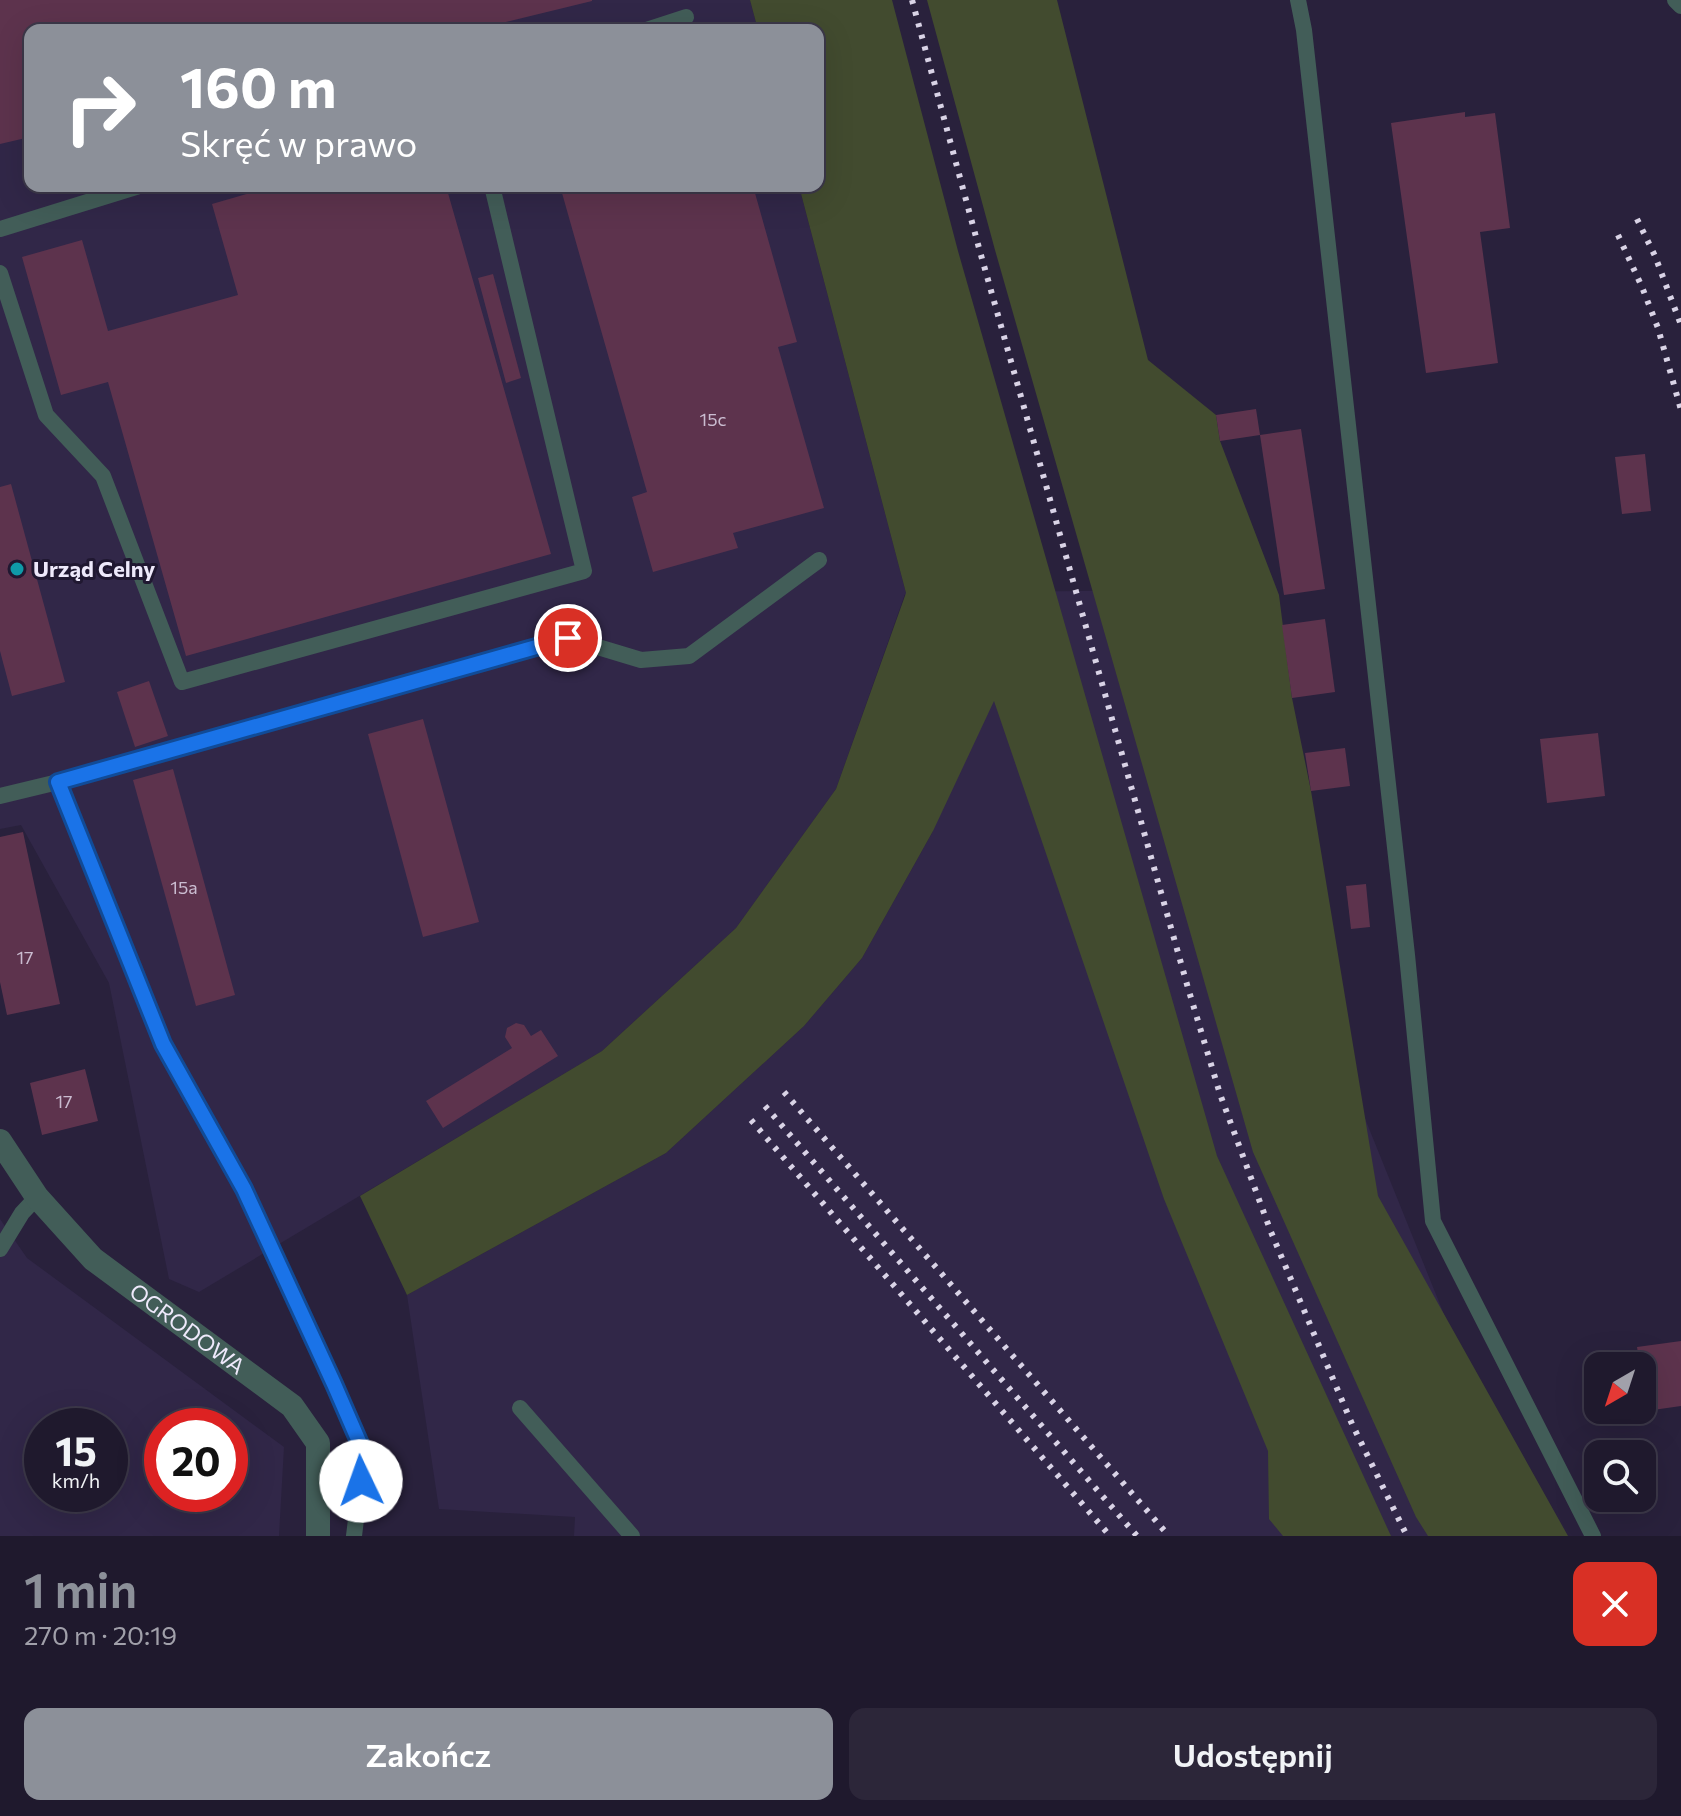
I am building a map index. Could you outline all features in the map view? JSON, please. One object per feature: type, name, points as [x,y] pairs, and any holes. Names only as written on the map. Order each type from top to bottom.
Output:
[{"type":"street","name":"OGRODOWA","points":[[0,1141],[37,1197],[93,1259],[292,1406],[318,1443],[318,1536]]},
{"type":"lane","points":[[1298,0],[1306,46],[1406,940],[1433,1221],[1593,1536]]},
{"type":"lane","points":[[1675,0],[1681,6]]},
{"type":"lane","points":[[664,24],[686,17]]},
{"type":"lane","points":[[0,229],[120,192]]},
{"type":"lane","points":[[0,273],[46,415],[103,476],[182,682],[584,571],[493,192]]},
{"type":"lane","points":[[0,796],[568,638],[641,660],[689,656],[819,560]]},
{"type":"lane","points":[[58,782],[163,1044],[244,1189],[364,1453],[354,1536]]},
{"type":"lane","points":[[0,1249],[22,1213],[37,1197]]},
{"type":"lane","points":[[520,1408],[632,1536]]},
{"type":"shaded area","points":[[0,0],[750,0],[756,24],[24,24],[24,192],[801,192],[906,593],[1250,589],[1293,940],[1504,1463],[1548,1536],[574,1536],[575,1517],[439,1509],[407,1295],[666,1153],[804,1026],[862,958],[933,831],[905,594],[836,789],[736,928],[602,1051],[199,1292],[169,1279],[109,983],[21,825],[0,829]]},
{"type":"shaded area","points":[[0,1219],[27,1258],[231,1408],[144,1408],[144,1512],[248,1512],[248,1421],[284,1447],[279,1536],[0,1536]]},
{"type":"green space","points":[[750,0],[892,0],[958,251],[1217,1156],[1391,1536],[1283,1536],[1269,1519],[1268,1451],[1164,1199],[994,701],[933,831],[862,958],[804,1026],[666,1153],[407,1295],[360,1196],[602,1051],[736,928],[836,789],[906,593],[801,192],[824,192],[824,24],[756,24]]},
{"type":"green space","points":[[927,0],[1057,0],[1148,360],[1216,415],[1220,441],[1279,595],[1292,698],[1311,791],[1378,1196],[1568,1536],[1428,1536],[1416,1517],[1253,1152],[995,250]]},
{"type":"building","points":[[0,0],[592,0],[498,24],[24,24],[24,138],[0,144]]},
{"type":"building","points":[[1465,112],[1465,117],[1495,113],[1510,228],[1480,232],[1498,363],[1426,373],[1391,123]]},
{"type":"building","points":[[253,192],[448,192],[551,554],[186,656],[108,382],[61,395],[22,257],[82,240],[108,331],[238,295],[212,204]]},
{"type":"building","points":[[562,192],[755,192],[797,342],[778,347],[824,508],[733,533],[738,548],[653,572],[632,497],[647,492]]},
{"type":"building","points":[[493,274],[521,378],[506,383],[478,278]]},
{"type":"building","points":[[1256,409],[1260,435],[1220,441],[1216,415]]},
{"type":"building","points":[[1301,429],[1325,589],[1284,595],[1260,435]]},
{"type":"building","points":[[1645,454],[1651,511],[1622,514],[1615,457]]},
{"type":"building","name":"Urząd Celny","points":[[11,484],[65,682],[12,696],[0,651],[0,487]]},
{"type":"building","points":[[1325,619],[1335,692],[1292,698],[1282,625]]},
{"type":"building","points":[[149,681],[168,736],[135,747],[117,692]]},
{"type":"building","points":[[423,719],[479,922],[423,937],[368,734]]},
{"type":"building","points":[[1598,733],[1605,796],[1547,803],[1540,739]]},
{"type":"building","points":[[1345,748],[1350,786],[1311,791],[1305,753]]},
{"type":"building","points":[[173,769],[235,995],[196,1006],[133,780]]},
{"type":"building","points":[[23,832],[60,1004],[7,1015],[0,982],[0,837]]},
{"type":"building","points":[[1366,884],[1370,927],[1351,929],[1346,886]]},
{"type":"building","points":[[516,1023],[524,1025],[531,1036],[541,1030],[558,1056],[443,1128],[426,1101],[512,1048],[505,1037],[507,1028]]},
{"type":"building","points":[[85,1069],[98,1121],[42,1135],[30,1083]]},
{"type":"building","points":[[1681,1341],[1681,1406],[1656,1410],[1656,1352],[1638,1352],[1637,1347]]},
{"type":"railway","points":[[912,0],[979,248],[1220,1094],[1271,1232],[1352,1424],[1407,1536]]},
{"type":"railway","points":[[1637,219],[1655,256],[1681,325]]},
{"type":"railway","points":[[1618,235],[1658,328],[1681,410]]},
{"type":"railway","points":[[784,1092],[1169,1536]]},
{"type":"railway","points":[[765,1106],[1137,1536]]},
{"type":"railway","points":[[751,1120],[1110,1536]]},
{"type":"place","name":"Urząd Celny","points":[[17,569]]},
{"type":"route","points":[[361,1481],[364,1453],[244,1189],[163,1044],[58,782],[568,638]]}]
